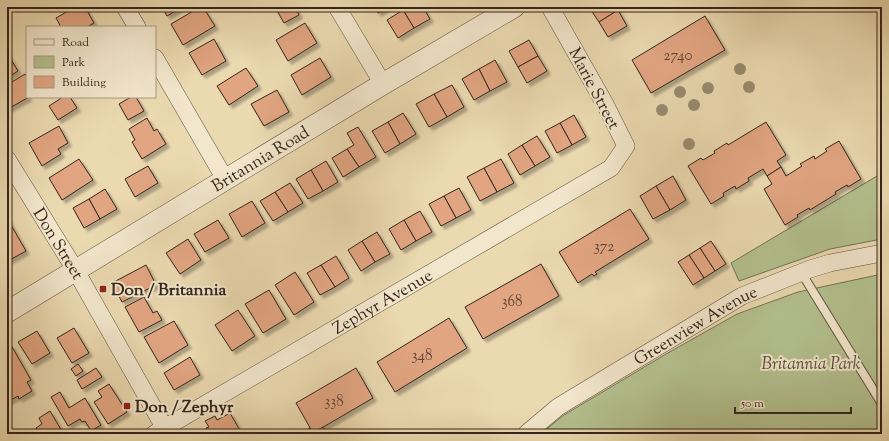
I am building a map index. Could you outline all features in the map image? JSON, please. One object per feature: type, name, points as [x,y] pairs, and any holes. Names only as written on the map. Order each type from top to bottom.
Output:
[{"type":"street","points":[[125,7],[136,26]]},
{"type":"street","points":[[337,7],[382,84]]},
{"type":"street","name":"Britannia Road","points":[[7,312],[382,84],[514,7]]},
{"type":"street","name":"Marie Street","points":[[550,7],[605,104],[626,146],[611,168]]},
{"type":"street","points":[[156,60],[225,179]]},
{"type":"street","name":"Don Street","points":[[7,159],[76,271],[162,432]]},
{"type":"street","name":"Zephyr Avenue","points":[[162,432],[611,168]]},
{"type":"street","name":"Greenview Avenue","points":[[526,434],[571,399],[731,301],[800,272],[830,263],[882,253]]},
{"type":"lane","points":[[800,272],[882,404]]},
{"type":"green space","points":[[882,173],[882,239],[830,249],[739,281],[731,263]]},
{"type":"green space","name":"Britannia Park","points":[[882,274],[882,434],[540,434],[564,415],[666,354],[737,314],[798,292]]},
{"type":"building","points":[[75,7],[85,7],[94,23],[89,26],[60,26],[56,18]]},
{"type":"building","points":[[162,7],[182,7],[167,16]]},
{"type":"building","points":[[200,7],[203,7],[215,26],[183,45],[171,24]]},
{"type":"building","points":[[275,7],[295,7],[299,15],[284,23]]},
{"type":"building","points":[[374,7],[388,7],[378,13]]},
{"type":"building","points":[[409,7],[423,7],[430,19],[414,28],[403,10]]},
{"type":"building","points":[[589,7],[616,7],[618,10],[599,22]]},
{"type":"building","points":[[403,10],[414,28],[398,38],[387,20]]},
{"type":"building","points":[[618,10],[627,26],[608,37],[599,22]]},
{"type":"building","points":[[705,16],[725,50],[651,93],[632,60]]},
{"type":"building","points":[[305,23],[317,43],[288,61],[276,40]]},
{"type":"building","points":[[214,39],[226,61],[202,75],[189,53]]},
{"type":"building","points":[[529,40],[538,56],[518,67],[509,51]]},
{"type":"building","points":[[7,53],[18,71],[7,78]]},
{"type":"building","points":[[538,56],[547,71],[527,83],[518,67]]},
{"type":"building","points":[[320,58],[331,77],[302,95],[291,75]]},
{"type":"building","points":[[495,60],[507,82],[490,91],[479,69]]},
{"type":"building","points":[[246,68],[258,86],[229,105],[217,86]]},
{"type":"building","points":[[479,69],[490,91],[474,100],[462,79]]},
{"type":"building","points":[[25,74],[26,98],[27,98],[8,109],[7,85]]},
{"type":"building","points":[[452,85],[464,107],[447,117],[434,94]]},
{"type":"building","points":[[277,90],[289,112],[264,126],[251,104]]},
{"type":"building","points":[[434,94],[447,117],[429,127],[416,104]]},
{"type":"building","points":[[61,98],[71,98],[77,108],[58,120],[49,106]]},
{"type":"building","points":[[129,98],[137,98],[144,111],[128,120],[119,104]]},
{"type":"building","points":[[403,113],[416,134],[400,144],[388,122]]},
{"type":"building","points":[[574,115],[586,137],[572,145],[560,123]]},
{"type":"building","points":[[147,118],[154,131],[157,129],[166,144],[142,159],[132,142],[135,140],[129,129]]},
{"type":"building","points":[[388,122],[400,144],[385,153],[372,131]]},
{"type":"building","points":[[766,122],[786,155],[777,161],[781,167],[767,176],[763,169],[748,178],[749,181],[736,189],[735,186],[723,193],[724,196],[711,204],[688,166],[701,158],[703,160],[715,153],[714,151],[727,143],[728,145]]},
{"type":"building","points":[[560,123],[572,145],[557,153],[545,131]]},
{"type":"building","points":[[59,126],[68,143],[58,149],[61,154],[42,166],[29,143]]},
{"type":"building","points":[[358,127],[376,157],[359,167],[347,149],[354,145],[347,133]]},
{"type":"building","points":[[537,136],[550,157],[535,166],[522,145]]},
{"type":"building","points":[[839,141],[861,179],[848,187],[847,185],[835,192],[836,194],[810,210],[809,208],[797,215],[798,217],[785,225],[764,189],[772,184],[767,176],[781,167],[786,176],[802,166],[800,164],[814,156],[815,159],[827,151],[825,149]]},
{"type":"building","points":[[522,145],[535,166],[520,175],[508,154]]},
{"type":"building","points":[[347,149],[359,167],[343,177],[332,158]]},
{"type":"building","points":[[79,159],[93,180],[62,200],[49,178]]},
{"type":"building","points":[[501,159],[514,183],[497,192],[484,168]]},
{"type":"building","points":[[326,161],[338,182],[323,191],[311,170]]},
{"type":"building","points":[[148,166],[158,183],[135,197],[125,179]]},
{"type":"building","points":[[484,168],[497,192],[480,201],[467,177]]},
{"type":"building","points":[[311,170],[323,191],[308,199],[296,179]]},
{"type":"building","points":[[673,176],[686,200],[670,210],[656,186]]},
{"type":"building","points":[[290,183],[303,203],[288,212],[275,192]]},
{"type":"building","points":[[656,186],[670,210],[653,219],[640,196]]},
{"type":"building","points":[[459,188],[471,210],[456,218],[444,196]]},
{"type":"building","points":[[105,189],[117,209],[100,219],[89,199]]},
{"type":"building","points":[[275,192],[288,212],[273,221],[260,201]]},
{"type":"building","points":[[444,196],[456,218],[441,226],[429,204]]},
{"type":"building","points":[[89,199],[100,219],[84,228],[73,208]]},
{"type":"building","points":[[252,201],[265,223],[242,237],[229,214]]},
{"type":"building","points":[[630,209],[649,239],[595,272],[597,274],[594,276],[592,274],[578,283],[559,252]]},
{"type":"building","points":[[420,211],[432,232],[416,241],[404,220]]},
{"type":"building","points":[[7,218],[26,251],[8,261],[7,259]]},
{"type":"building","points":[[218,220],[229,238],[205,252],[194,234]]},
{"type":"building","points":[[404,220],[416,241],[401,250],[389,229]]},
{"type":"building","points":[[377,232],[390,254],[375,262],[362,241]]},
{"type":"building","points":[[188,239],[201,260],[180,274],[166,253]]},
{"type":"building","points":[[362,241],[375,262],[361,271],[348,250]]},
{"type":"building","points":[[711,241],[726,264],[715,271],[700,248]]},
{"type":"building","points":[[700,248],[715,271],[704,278],[689,255]]},
{"type":"building","points":[[689,255],[704,278],[693,285],[678,262]]},
{"type":"building","points":[[336,256],[349,278],[335,287],[321,265]]},
{"type":"building","points":[[541,264],[559,296],[483,339],[465,307]]},
{"type":"building","points":[[146,265],[156,285],[122,302],[112,283]]},
{"type":"building","points":[[321,265],[335,287],[320,295],[307,273]]},
{"type":"building","points":[[295,272],[314,302],[294,315],[275,285]]},
{"type":"building","points":[[269,290],[286,319],[263,333],[245,304]]},
{"type":"building","points":[[144,297],[153,313],[157,311],[162,320],[139,332],[125,307]]},
{"type":"building","points":[[238,310],[255,336],[232,351],[215,325]]},
{"type":"building","points":[[449,318],[467,348],[395,392],[377,362]]},
{"type":"building","points":[[174,321],[188,345],[159,363],[144,337]]},
{"type":"building","points":[[74,328],[89,353],[72,363],[57,338]]},
{"type":"building","points":[[37,331],[50,353],[32,364],[18,342]]},
{"type":"building","points":[[11,345],[31,380],[27,382],[32,391],[19,399],[18,396],[7,402],[7,348]]},
{"type":"building","points":[[190,357],[200,375],[174,390],[164,373]]},
{"type":"building","points":[[78,364],[83,371],[76,376],[71,369]]},
{"type":"building","points":[[96,368],[102,377],[82,389],[77,380]]},
{"type":"building","points":[[356,368],[373,398],[313,433],[296,403]]},
{"type":"building","points":[[109,384],[127,412],[108,424],[94,402],[102,397],[98,391]]},
{"type":"building","points":[[60,392],[69,408],[85,398],[101,425],[91,431],[85,421],[82,422],[80,419],[68,426],[51,397]]},
{"type":"building","points":[[50,411],[63,433],[39,434],[36,428],[42,424],[39,418]]},
{"type":"building","points":[[230,413],[242,434],[207,434],[209,433],[206,428],[209,427],[205,421],[215,416],[217,420]]},
{"type":"building","points":[[323,427],[327,434],[301,434],[310,428],[313,433]]},
{"type":"place","name":"Don / Britannia","points":[[103,289]]},
{"type":"place","name":"Don / Zephyr","points":[[127,406]]}]
